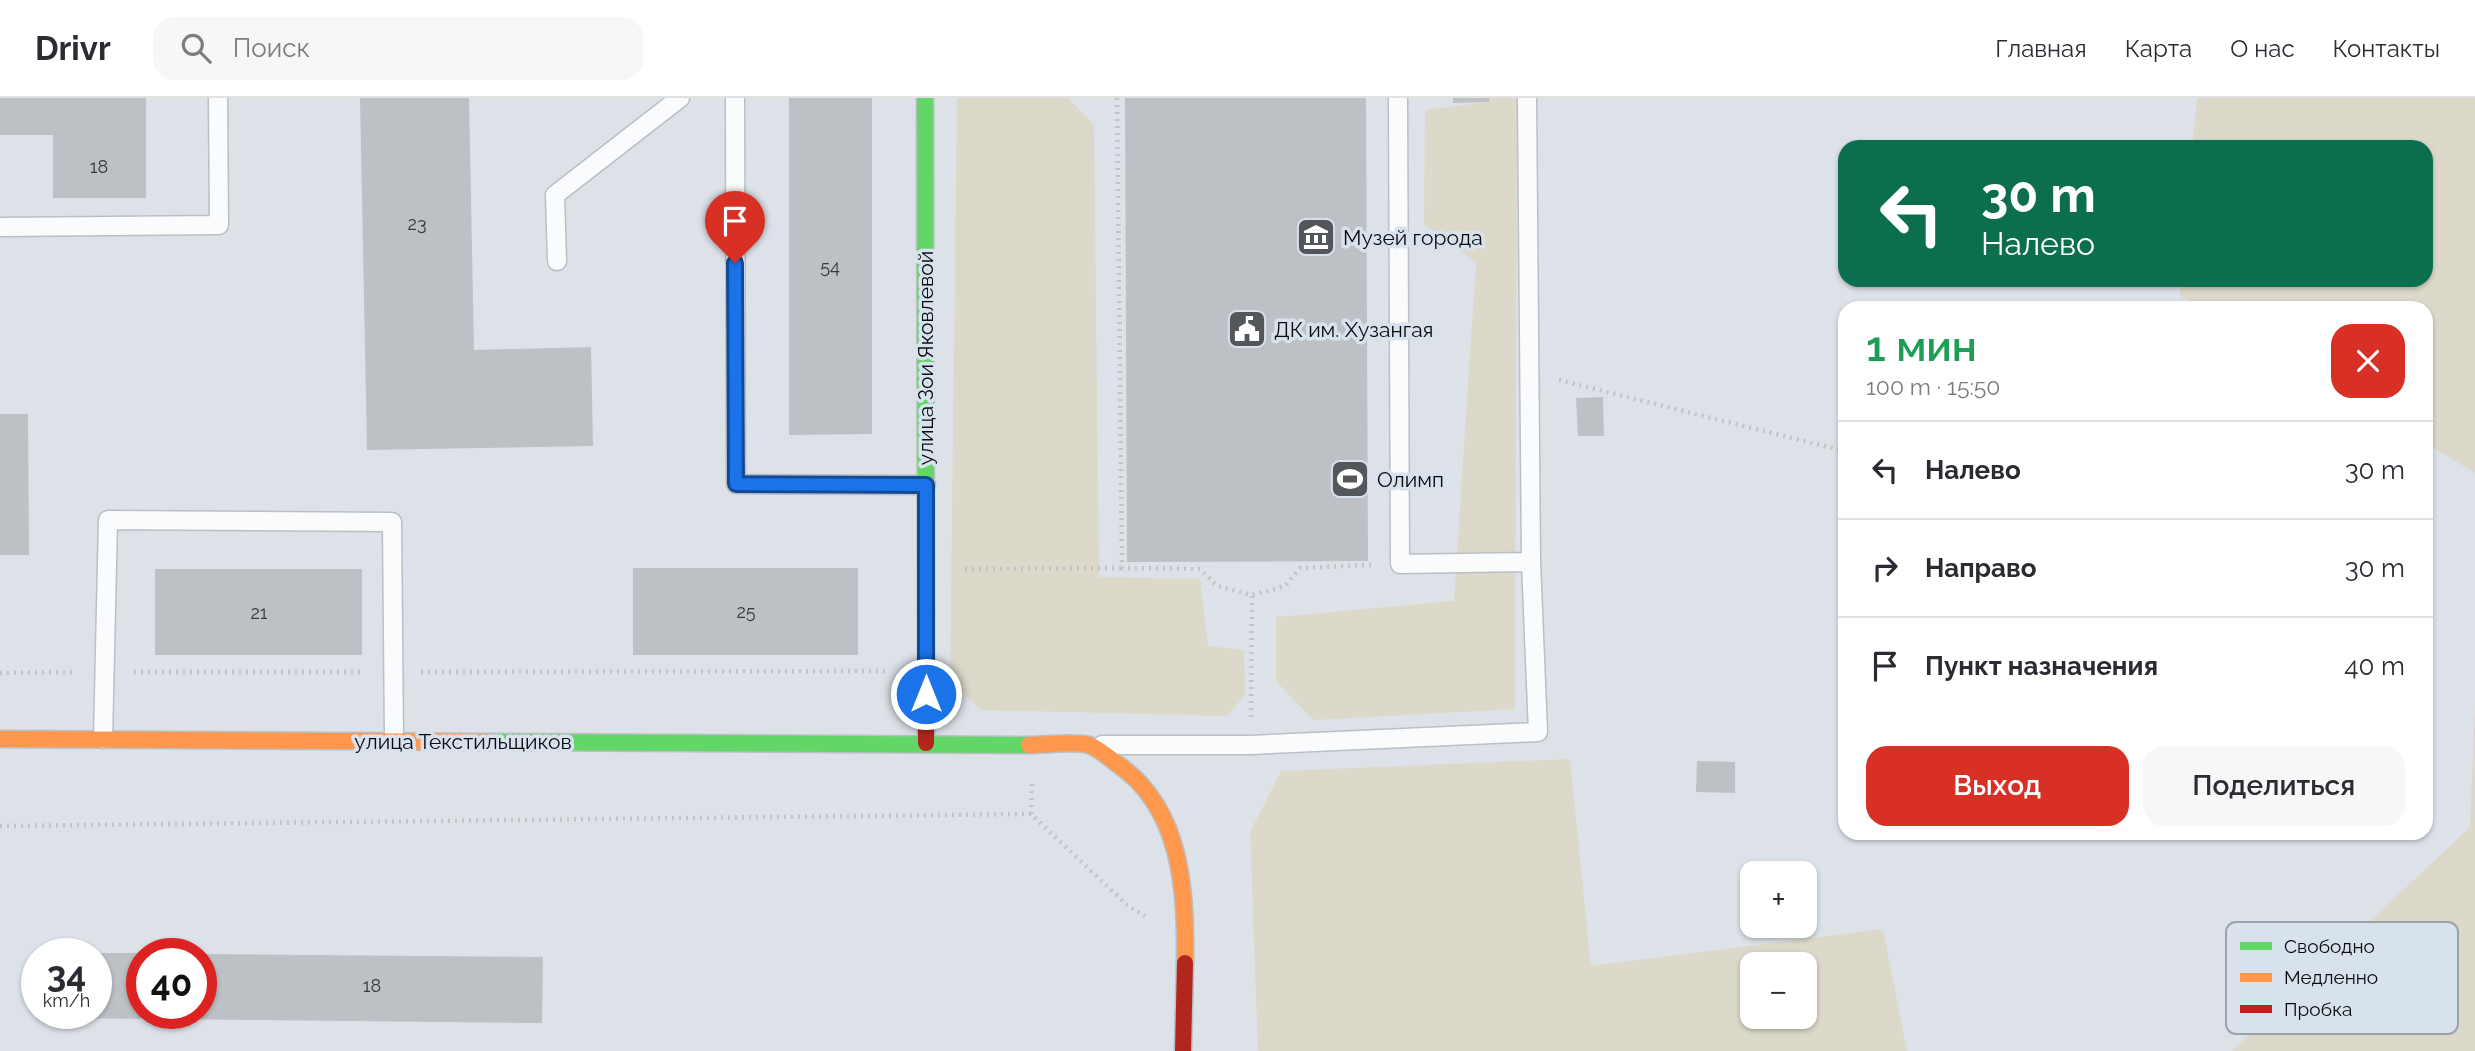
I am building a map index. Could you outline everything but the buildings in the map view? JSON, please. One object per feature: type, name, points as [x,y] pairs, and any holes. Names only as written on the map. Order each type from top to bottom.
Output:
[{"type":"street","name":"улица Зои Яковлевой","points":[[925,98],[926,743]]},
{"type":"street","name":"улица Текстильщиков","points":[[0,739],[926,743]]},
{"type":"street","points":[[926,743],[1088,745],[1121,764],[1151,794],[1166,818],[1178,852],[1184,941],[1183,1051]]},
{"type":"lane","points":[[0,228],[219,225],[218,98]]},
{"type":"lane","points":[[557,261],[555,195],[680,98]]},
{"type":"lane","points":[[735,98],[736,484],[926,485]]},
{"type":"lane","points":[[1398,98],[1400,564],[1531,562]]},
{"type":"lane","points":[[1088,745],[1250,745],[1538,732],[1531,562],[1527,98]]},
{"type":"lane","points":[[103,739],[107,520],[392,522],[394,740]]},
{"type":"path","points":[[1117,98],[1122,568]]},
{"type":"path","points":[[1528,373],[1838,449]]},
{"type":"path","points":[[957,569],[1200,569],[1217,586],[1252,595],[1285,586],[1300,568],[1400,564]]},
{"type":"path","points":[[1250,745],[1252,595]]},
{"type":"path","points":[[0,673],[891,671]]},
{"type":"path","points":[[0,825],[1031,814],[1128,906],[1184,941]]},
{"type":"shaded area","points":[[957,98],[1068,98],[1094,125],[1099,577],[1200,579],[1208,646],[1244,650],[1245,695],[1227,716],[981,710],[950,682]]},
{"type":"shaded area","points":[[1489,98],[1517,98],[1515,709],[1313,720],[1276,681],[1276,617],[1454,601],[1476,262],[1424,224],[1425,110],[1488,102]]},
{"type":"shaded area","points":[[2197,98],[2475,98],[2475,473],[2433,447],[2433,301],[2189,301],[2180,296],[2181,287],[2433,287],[2433,140],[2193,140]]},
{"type":"shaded area","points":[[2475,702],[2475,1051],[2232,1051],[2250,1034],[2458,1034],[2458,922],[2369,922],[2470,827]]},
{"type":"shaded area","points":[[1570,759],[1591,966],[1883,929],[1907,1051],[1258,1051],[1250,832],[1281,771]]},
{"type":"traffic: fast","points":[[925,98],[926,611]]},
{"type":"traffic: fast","points":[[490,742],[1029,745]]},
{"type":"traffic: slow","points":[[0,739],[490,742]]},
{"type":"traffic: slow","points":[[1029,745],[1076,743],[1092,746],[1138,781],[1155,803],[1176,852],[1184,907],[1185,963]]},
{"type":"traffic: jam","points":[[926,611],[926,743]]},
{"type":"traffic: jam","points":[[1183,1051],[1185,963]]},
{"type":"place","name":"Музей города","points":[[1316,237]]},
{"type":"place","name":"ДК им. Хузангая","points":[[1247,329]]},
{"type":"place","name":"Олимп","points":[[1350,479]]},
{"type":"route","points":[[735,263],[736,484],[926,485],[926,694]]}]
